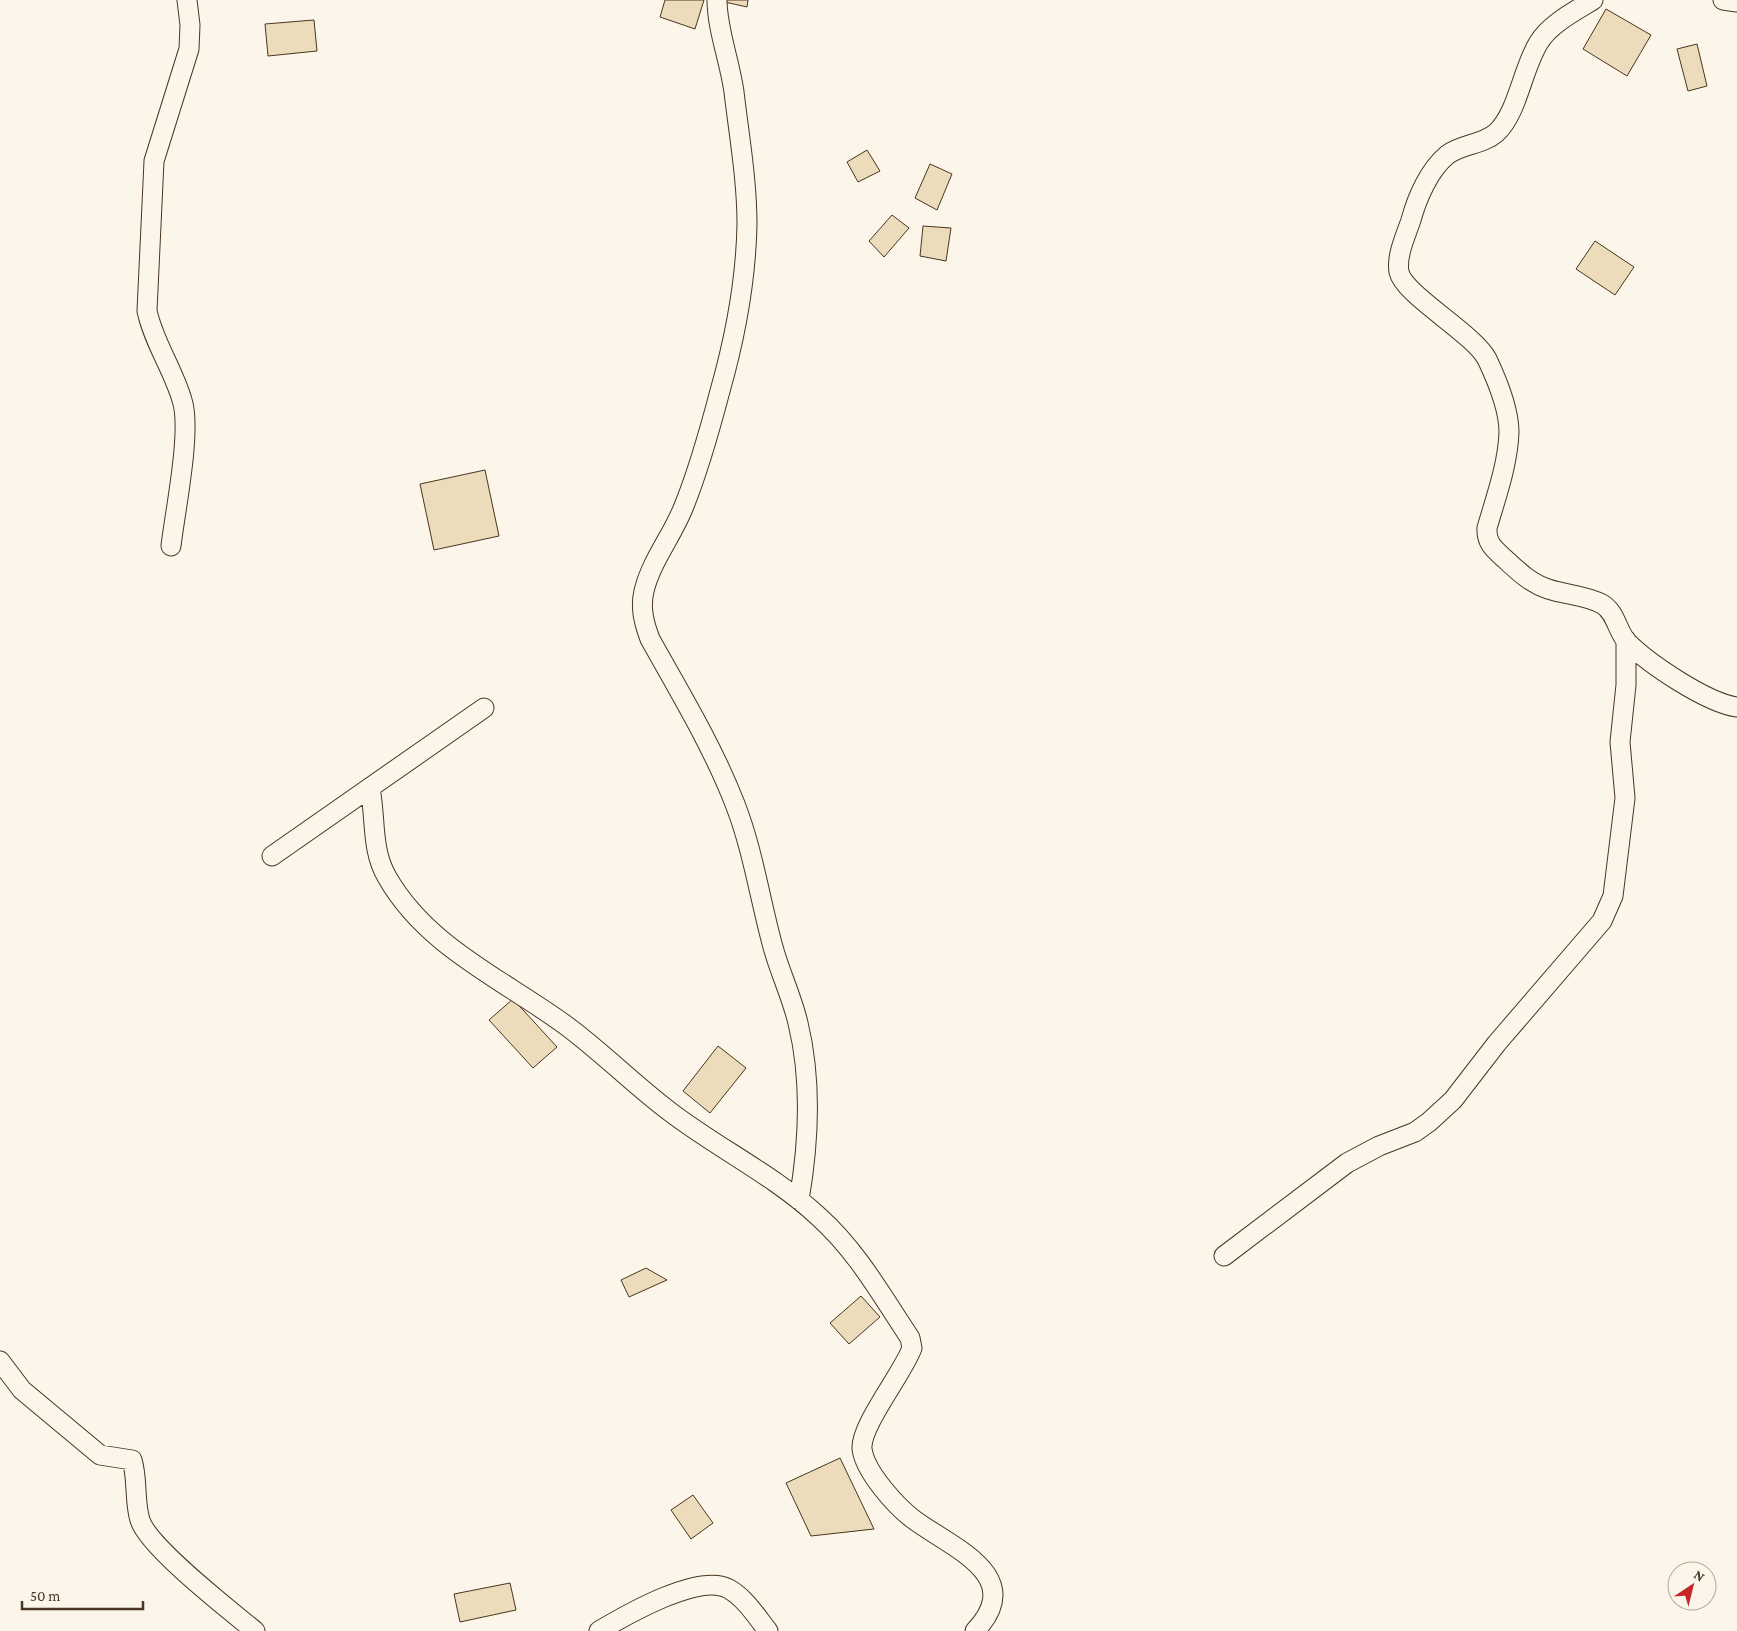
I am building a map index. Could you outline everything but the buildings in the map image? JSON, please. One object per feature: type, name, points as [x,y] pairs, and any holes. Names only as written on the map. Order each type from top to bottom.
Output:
[{"type":"street","points":[[170,546],[186,423],[183,400],[151,331],[147,311],[154,161],[189,50],[190,25],[187,0]]},
{"type":"street","points":[[717,0],[717,14],[730,64],[742,158],[747,224],[739,308],[733,345],[700,459],[684,507],[644,590],[642,608],[644,624],[650,639],[699,723],[736,805],[772,945],[798,1023],[803,1055],[808,1126],[799,1200]]},
{"type":"street","points":[[1592,0],[1562,20],[1540,40],[1525,70],[1509,117],[1495,134],[1448,154],[1431,173],[1414,208],[1399,259],[1399,273],[1407,284],[1465,335],[1486,358],[1502,398],[1509,431],[1504,472],[1488,528],[1487,535],[1491,546],[1531,582],[1548,590],[1591,599],[1605,606],[1626,640],[1680,681],[1707,697],[1737,708]]},
{"type":"street","points":[[1723,0],[1737,2]]},
{"type":"street","points":[[1224,1256],[1341,1167],[1363,1153],[1415,1132],[1429,1122],[1453,1100],[1497,1043],[1602,922],[1613,896],[1625,798],[1620,742],[1626,685],[1626,640]]},
{"type":"street","points":[[272,856],[484,708]]},
{"type":"street","points":[[370,788],[378,858],[387,877],[418,919],[470,961],[594,1047],[669,1112],[799,1200],[836,1233],[857,1258],[910,1338],[912,1348],[864,1434],[862,1451],[872,1473],[895,1503],[913,1519],[973,1559],[989,1577],[994,1591],[992,1606],[984,1622],[976,1631]]},
{"type":"street","points":[[0,1361],[22,1390],[100,1455],[132,1460],[140,1522],[158,1546],[200,1586],[256,1631]]},
{"type":"street","points":[[599,1631],[630,1613],[697,1585],[714,1584],[728,1588],[740,1597],[768,1631]]}]
